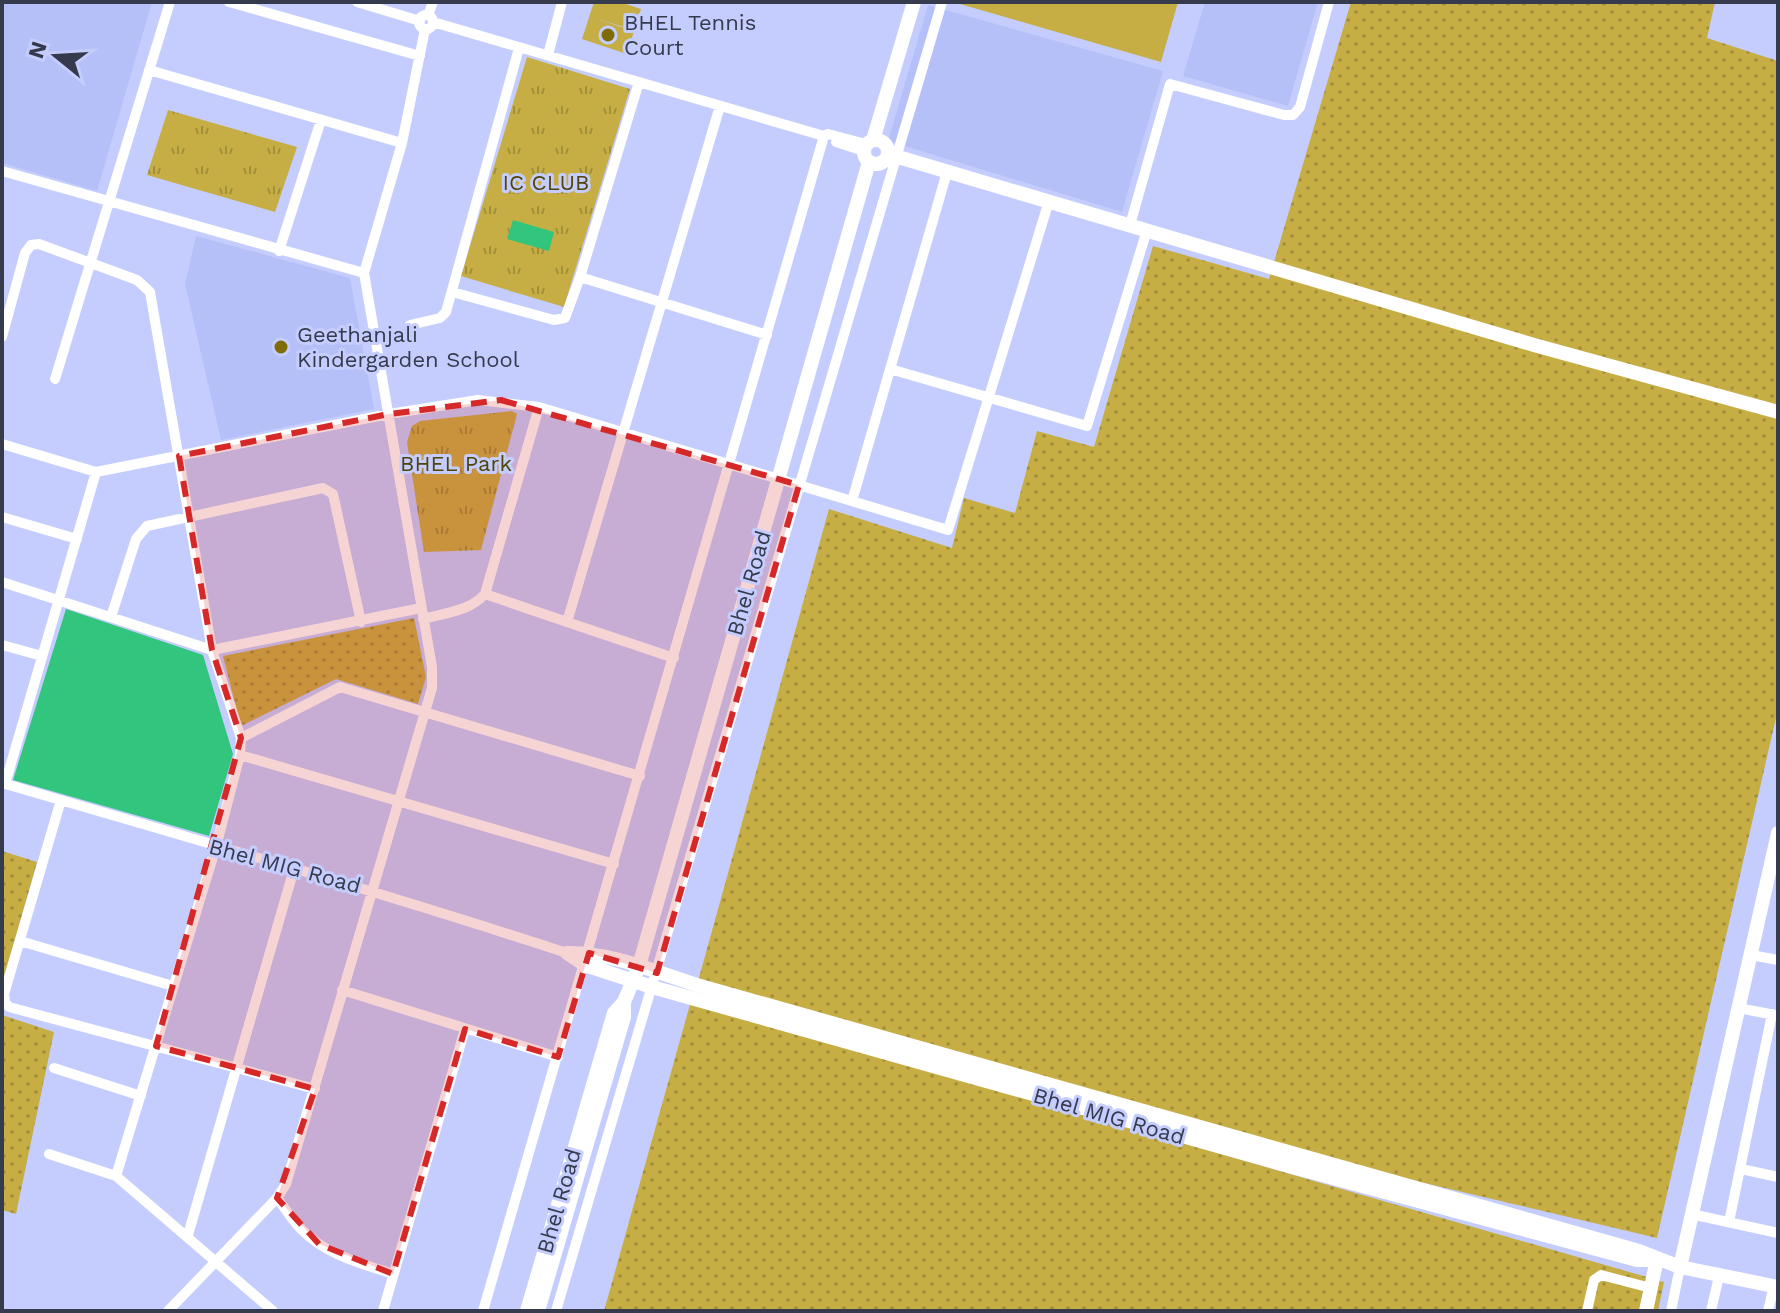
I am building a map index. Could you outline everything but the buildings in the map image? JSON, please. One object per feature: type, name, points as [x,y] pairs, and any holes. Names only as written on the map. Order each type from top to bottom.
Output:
[{"type":"street","points":[[55,379],[170,2]]},
{"type":"street","points":[[229,2],[420,56]]},
{"type":"street","points":[[357,2],[548,55],[826,139],[868,149],[885,143],[891,155],[947,172],[1534,345],[1778,412]]},
{"type":"street","points":[[168,1311],[277,1198],[286,1184],[432,688],[432,667],[364,273],[402,143],[433,2]]},
{"type":"street","points":[[548,55],[562,2]]},
{"type":"street","name":"Bhel Road","points":[[527,1311],[614,1013],[624,1002],[639,966],[779,479],[868,149],[914,2]]},
{"type":"street","points":[[556,1311],[799,485],[891,155],[942,2]]},
{"type":"street","points":[[1130,225],[1170,84],[1293,115],[1300,107],[1329,2]]},
{"type":"street","points":[[410,325],[443,316],[519,48]]},
{"type":"street","points":[[149,70],[402,143]]},
{"type":"street","points":[[452,292],[554,320],[565,318],[639,82]]},
{"type":"street","points":[[567,622],[720,106]]},
{"type":"street","points":[[279,251],[321,120]]},
{"type":"street","points":[[483,1311],[824,136]]},
{"type":"street","points":[[2,171],[364,273]]},
{"type":"street","points":[[852,501],[947,172]]},
{"type":"street","points":[[2,444],[96,472],[389,414],[478,400],[539,407],[948,530],[1049,201]]},
{"type":"street","points":[[890,369],[1087,426],[1147,230]]},
{"type":"street","points":[[2,337],[25,253],[31,245],[39,244],[92,262],[137,280],[150,292],[212,650],[241,738],[240,755],[216,847],[116,1176]]},
{"type":"street","points":[[580,277],[767,335]]},
{"type":"street","points":[[2,582],[212,650],[361,622],[466,608],[485,594],[539,407]]},
{"type":"street","points":[[3,783],[96,472]]},
{"type":"street","points":[[111,617],[138,534],[147,526],[323,488],[333,494],[361,622]]},
{"type":"street","points":[[2,517],[77,539]]},
{"type":"street","points":[[485,594],[674,658]]},
{"type":"street","points":[[2,645],[42,656]]},
{"type":"street","points":[[241,738],[340,687],[640,776]]},
{"type":"street","points":[[240,755],[614,864]]},
{"type":"street","name":"Bhel MIG Road","points":[[3,783],[373,890],[587,959],[634,981],[654,980],[1565,1229],[1680,1267],[1776,1286]]},
{"type":"street","points":[[61,800],[4,994],[9,1007],[315,1089]]},
{"type":"street","points":[[1671,1311],[1738,1008],[1751,955],[1771,896],[1778,833]]},
{"type":"street","points":[[188,1235],[294,869]]},
{"type":"street","points":[[20,941],[173,986]]},
{"type":"street","points":[[1751,955],[1778,960]]},
{"type":"street","name":"Bhel MIG Road","points":[[587,959],[639,966],[654,980]]},
{"type":"street","points":[[342,990],[558,1057]]},
{"type":"street","name":"Bhel Road","points":[[538,1311],[624,1017],[624,1002]]},
{"type":"street","points":[[1729,1222],[1775,1015],[1738,1008]]},
{"type":"street","points":[[383,1311],[465,1029]]},
{"type":"street","points":[[54,1068],[141,1096]]},
{"type":"street","points":[[49,1154],[116,1176],[273,1311]]},
{"type":"street","points":[[1741,1169],[1778,1177]]},
{"type":"street","points":[[277,1198],[301,1229],[319,1244],[340,1257],[393,1274]]},
{"type":"street","points":[[1691,1214],[1778,1233]]},
{"type":"street","points":[[1646,1311],[1657,1259]]},
{"type":"street","points":[[1587,1311],[1594,1280],[1601,1275],[1651,1288]]},
{"type":"street","points":[[1711,1311],[1719,1276]]},
{"type":"street","points":[[1768,1311],[1776,1286]]},
{"type":"highlighted area","points":[[501,400],[799,485],[657,973],[589,953],[558,1057],[465,1029],[393,1274],[319,1244],[277,1198],[315,1089],[156,1046],[241,738],[212,650],[179,456],[389,414]]},
{"type":"shaded area","points":[[2,2],[152,2],[97,191],[2,163]]},
{"type":"shaded area","points":[[1205,2],[1318,2],[1288,106],[1183,76]]},
{"type":"shaded area","points":[[928,5],[1163,71],[1122,212],[888,141]]},
{"type":"shaded area","points":[[513,220],[554,232],[549,251],[507,239]]},
{"type":"shaded area","name":"Geethanjali Kindergarden School","points":[[196,236],[350,278],[374,409],[221,440],[185,284]]},
{"type":"shaded area","points":[[66,609],[203,655],[233,754],[209,836],[13,780]]},
{"type":"green space","points":[[594,2],[620,2],[641,9],[634,30],[594,18],[634,31],[627,54],[582,39]]},
{"type":"green space","points":[[953,2],[1178,2],[1161,62]]},
{"type":"green space","points":[[1351,2],[1715,2],[1707,38],[1778,61],[1778,709],[1657,1238],[1301,1154],[697,985],[829,509],[952,548],[964,498],[1015,513],[1037,431],[1094,447],[1153,246],[1269,279]]},
{"type":"green space","name":"IC CLUB","points":[[527,57],[630,89],[564,307],[461,276]]},
{"type":"green space","points":[[168,110],[297,147],[275,212],[147,175]]},
{"type":"green space","name":"BHEL Park","points":[[512,411],[517,414],[481,550],[424,552],[407,442],[412,426],[420,421]]},
{"type":"green space","points":[[414,618],[426,677],[418,704],[336,679],[241,726],[223,656]]},
{"type":"green space","points":[[2,851],[37,862],[2,987]]},
{"type":"green space","points":[[691,1001],[1664,1282],[1658,1311],[604,1311]]},
{"type":"green space","points":[[2,1015],[54,1032],[16,1214],[2,1210]]},
{"type":"place","name":"BHEL Tennis Court","points":[[608,35]]},
{"type":"place","name":"Geethanjali Kindergarden School","points":[[281,347]]}]
